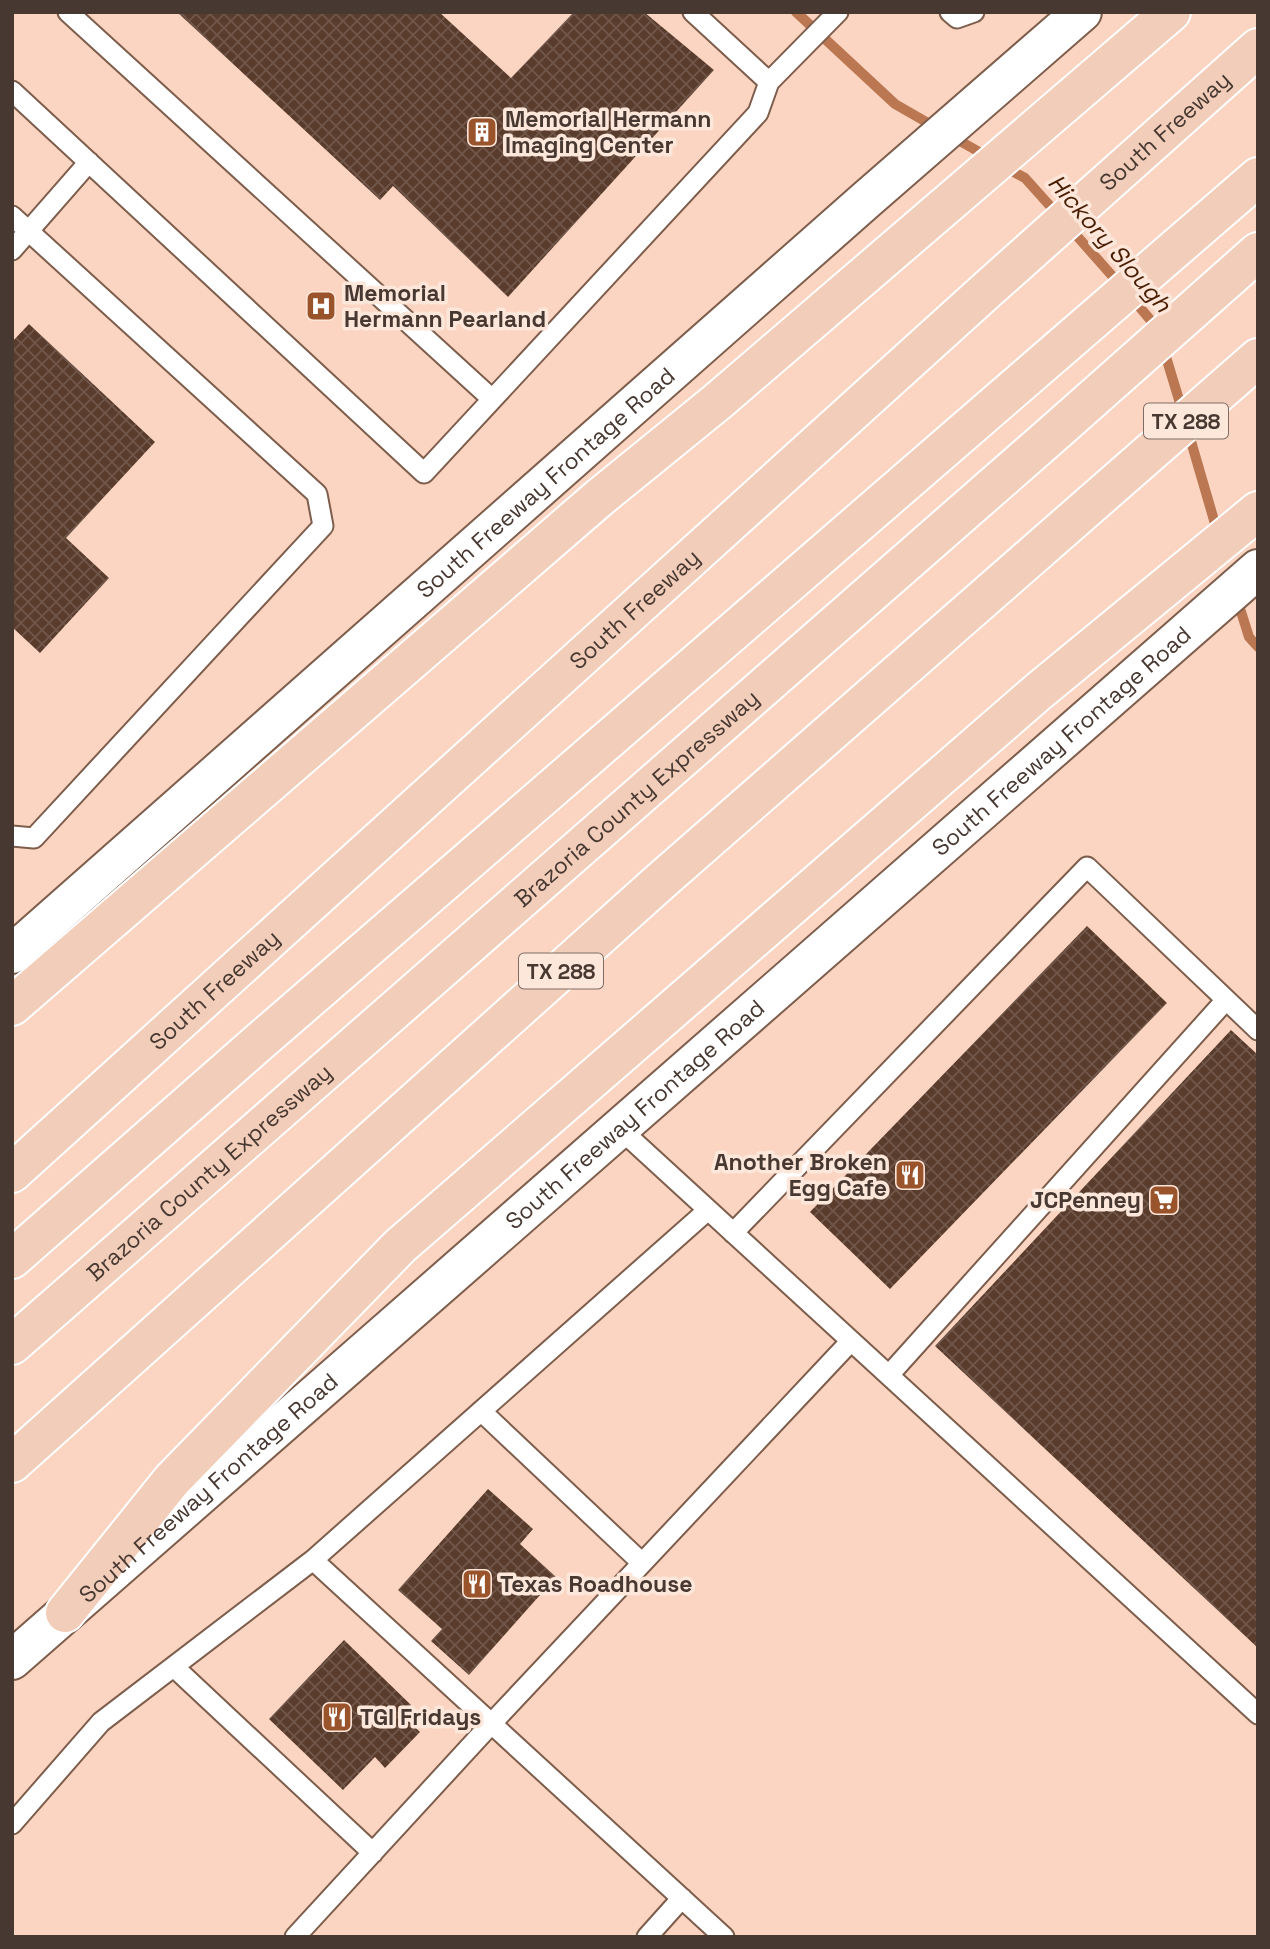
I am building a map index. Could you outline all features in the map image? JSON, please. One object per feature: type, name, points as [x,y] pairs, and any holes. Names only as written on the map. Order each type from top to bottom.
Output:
[{"type":"highway","points":[[12,1006],[599,498],[718,402],[1171,12]]},
{"type":"highway","name":"South Freeway","points":[[12,1173],[1258,48]]},
{"type":"highway","points":[[12,1259],[1258,177]]},
{"type":"highway","name":"Brazoria County Expressway","points":[[12,1345],[1258,252]]},
{"type":"highway","name":"TX 288","points":[[12,1463],[662,880],[1258,358]]},
{"type":"highway","points":[[65,1613],[172,1480],[400,1246],[918,795],[1258,511]]},
{"type":"main road","name":"South Freeway Frontage Road","points":[[12,954],[1082,12]]},
{"type":"main road","name":"South Freeway Frontage Road","points":[[12,1660],[1258,569]]},
{"type":"lane","points":[[68,12],[492,399]]},
{"type":"lane","points":[[693,12],[769,82]]},
{"type":"lane","points":[[12,91],[424,473],[758,113],[769,82],[838,12]]},
{"type":"lane","points":[[950,12],[957,18],[974,12]]},
{"type":"lane","points":[[12,250],[89,162]]},
{"type":"lane","points":[[12,216],[317,494],[323,526],[34,838],[12,836]]},
{"type":"lane","points":[[733,1233],[1087,867],[1258,1030]]},
{"type":"lane","points":[[889,1376],[1225,1001]]},
{"type":"lane","points":[[619,1128],[1258,1714]]},
{"type":"lane","points":[[12,1824],[101,1722],[313,1560],[708,1210]]},
{"type":"lane","points":[[295,1937],[850,1341]]},
{"type":"lane","points":[[481,1411],[642,1563]]},
{"type":"lane","points":[[313,1560],[724,1937]]},
{"type":"lane","points":[[174,1667],[373,1853]]},
{"type":"lane","points":[[647,1937],[682,1898]]},
{"type":"building","name":"Memorial Hermann Imaging Center","points":[[177,12],[439,12],[511,78],[574,12],[644,12],[714,70],[508,297],[393,186],[380,200]]},
{"type":"building","points":[[29,324],[155,442],[66,538],[109,578],[40,653],[12,627],[12,342]]},
{"type":"building","points":[[1087,926],[1167,1003],[890,1289],[810,1212]]},
{"type":"building","name":"JCPenney","points":[[1231,1030],[1258,1055],[1258,1648],[935,1346]]},
{"type":"building","name":"Texas Roadhouse","points":[[488,1489],[533,1529],[520,1544],[556,1577],[469,1675],[431,1641],[442,1629],[398,1590]]},
{"type":"building","name":"TGI Fridays","points":[[344,1640],[411,1705],[402,1715],[420,1732],[385,1768],[375,1757],[343,1790],[269,1719]]},
{"type":"waterway","name":"Hickory Slough","points":[[796,12],[895,104],[935,127]]},
{"type":"waterway","name":"Hickory Slough","points":[[951,136],[990,158]]},
{"type":"waterway","name":"Hickory Slough","points":[[1003,166],[1025,178],[1059,216]]},
{"type":"waterway","name":"Hickory Slough","points":[[1069,227],[1122,287]]},
{"type":"waterway","name":"Hickory Slough","points":[[1132,298],[1158,329]]},
{"type":"waterway","name":"Hickory Slough","points":[[1163,347],[1183,413]]},
{"type":"waterway","name":"Hickory Slough","points":[[1188,431],[1218,534]]},
{"type":"waterway","name":"Hickory Slough","points":[[1237,599],[1249,637],[1258,647]]},
{"type":"place","name":"Memorial Hermann Imaging Center","points":[[482,132]]},
{"type":"place","name":"Memorial Hermann Pearland","points":[[321,306]]},
{"type":"place","name":"Another Broken Egg Cafe","points":[[910,1175]]},
{"type":"place","name":"JCPenney","points":[[1164,1200]]},
{"type":"place","name":"Texas Roadhouse","points":[[477,1584]]},
{"type":"place","name":"TGI Fridays","points":[[337,1717]]}]
